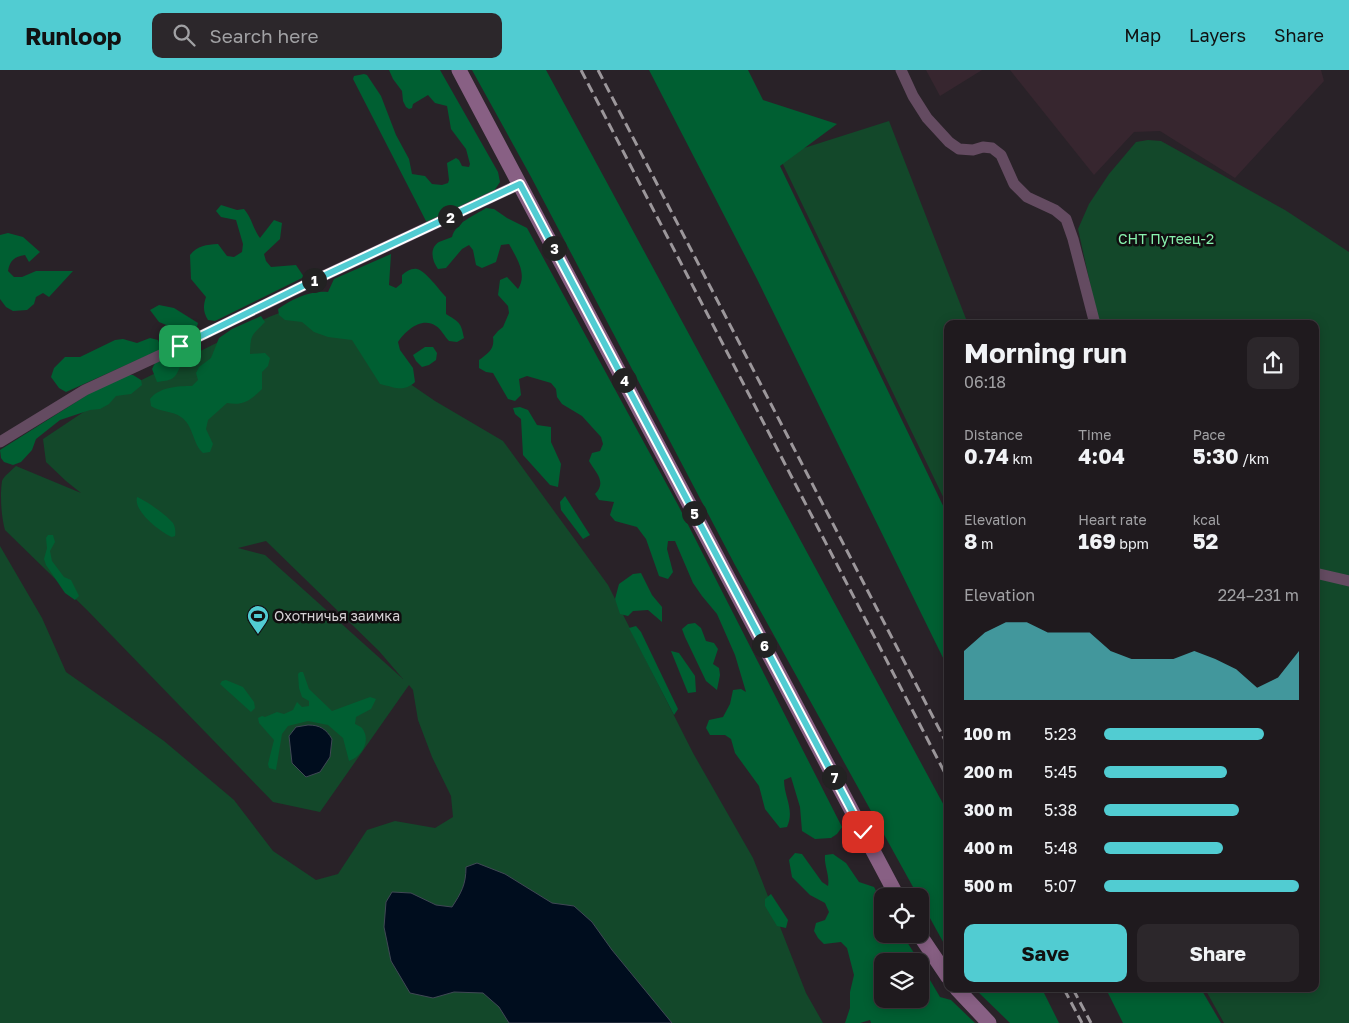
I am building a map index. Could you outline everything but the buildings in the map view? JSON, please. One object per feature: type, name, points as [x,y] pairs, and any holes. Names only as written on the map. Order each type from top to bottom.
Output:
[{"type":"main road","points":[[459,70],[893,888]]},
{"type":"main road","points":[[925,943],[944,971]]},
{"type":"main road","points":[[960,992],[989,1023]]},
{"type":"street","points":[[901,70],[927,118],[949,142],[959,149],[992,148],[1001,155],[1014,184],[1027,196],[1055,210],[1066,219],[1094,320]]},
{"type":"street","points":[[0,442],[85,390],[520,184]]},
{"type":"street","points":[[1319,574],[1349,581]]},
{"type":"shaded area","points":[[926,70],[982,70],[940,96]]},
{"type":"shaded area","points":[[1010,70],[1321,70],[1324,81],[1235,178],[1160,131],[1134,132],[1094,175]]},
{"type":"green space","points":[[389,70],[440,70],[498,172],[500,182],[494,191],[427,223],[353,79],[354,76],[367,75],[381,96],[396,135],[409,159],[412,174],[425,176],[432,184],[442,185],[448,183],[449,180],[447,163],[456,158],[462,166],[469,167],[470,164],[466,149],[451,129],[447,106],[435,103],[428,95],[413,104],[412,108],[409,109],[403,101],[402,91]]},
{"type":"green space","points":[[472,70],[546,70],[944,805],[944,944],[929,916],[929,888],[914,888],[735,565],[530,175]]},
{"type":"green space","points":[[649,70],[748,70],[763,100],[837,124],[780,166],[944,508],[944,660],[757,279]]},
{"type":"green space","points":[[889,121],[966,320],[944,320],[944,499],[779,156]]},
{"type":"green space","name":"СНТ Путеец-2","points":[[1148,140],[1161,141],[1285,210],[1349,252],[1349,1023],[1224,1023],[1207,992],[1319,992],[1319,320],[1098,320],[1078,229],[1089,204],[1109,174],[1136,142]]},
{"type":"green space","points":[[221,205],[237,210],[244,209],[260,238],[274,220],[282,223],[280,239],[264,254],[266,261],[271,267],[296,265],[304,277],[215,321],[208,320],[204,309],[206,297],[191,279],[190,255],[199,247],[218,244],[227,256],[234,257],[242,252],[243,244],[236,220],[221,217],[216,211]]},
{"type":"green space","points":[[486,208],[494,209],[527,228],[678,505],[842,827],[831,838],[815,839],[802,831],[800,807],[791,777],[784,780],[790,809],[789,821],[787,827],[780,828],[765,809],[759,786],[735,753],[731,739],[725,735],[710,735],[706,728],[709,720],[723,717],[730,704],[733,690],[741,689],[746,692],[735,655],[717,614],[693,583],[675,541],[668,541],[667,549],[673,572],[668,579],[659,576],[646,539],[637,527],[615,521],[610,515],[614,502],[599,500],[595,494],[600,481],[589,461],[592,453],[600,451],[603,444],[601,437],[582,416],[562,404],[557,397],[556,389],[551,383],[527,376],[519,379],[521,395],[515,401],[508,399],[493,373],[479,368],[479,360],[490,350],[493,345],[493,337],[503,327],[509,313],[508,306],[498,295],[500,280],[507,277],[518,289],[521,283],[522,277],[518,260],[509,244],[501,245],[496,262],[482,268],[476,265],[473,250],[469,245],[462,249],[446,268],[438,269],[432,255],[434,248],[439,242],[452,237],[461,223]]},
{"type":"green space","points":[[8,233],[23,237],[40,252],[29,262],[25,255],[13,260],[8,271],[14,277],[22,277],[36,271],[73,271],[49,297],[43,293],[36,297],[34,304],[27,310],[13,311],[6,307],[0,299],[0,235]]},
{"type":"green space","points":[[391,254],[389,285],[396,288],[402,283],[402,275],[409,270],[421,270],[446,297],[446,314],[459,323],[464,338],[457,342],[449,341],[438,327],[431,323],[420,324],[409,329],[398,342],[400,350],[413,368],[415,382],[402,388],[380,384],[352,340],[328,337],[314,332],[302,322],[285,320],[279,315],[278,309],[302,296],[315,292],[328,292],[334,279]]},
{"type":"green space","points":[[305,303],[341,313],[384,366],[435,401],[503,441],[608,585],[693,753],[753,858],[806,993],[823,1023],[0,1023],[0,546],[42,618],[66,672],[164,741],[234,800],[273,851],[316,880],[338,874],[367,830],[395,821],[435,828],[453,817],[451,796],[432,757],[418,720],[413,690],[409,685],[320,812],[273,802],[87,610],[5,530],[1,506],[2,481],[16,466],[81,493],[46,462],[43,439],[103,399],[269,317]],"holes":[[[266,541],[379,651],[403,679],[265,555],[238,548]]]},
{"type":"green space","points":[[159,305],[174,308],[198,323],[196,330],[181,331],[159,322],[150,310]]},
{"type":"green space","points":[[261,316],[265,322],[254,333],[250,354],[265,353],[270,358],[268,366],[262,372],[262,389],[242,403],[227,403],[208,420],[206,429],[213,444],[210,452],[203,453],[199,449],[185,421],[178,415],[151,406],[150,399],[158,392],[164,390],[192,386],[198,380],[196,373],[199,367],[211,358],[219,338],[232,329]]},
{"type":"green space","points":[[150,338],[158,340],[162,349],[66,392],[59,388],[51,377],[54,368],[65,357],[80,357],[115,340],[123,339],[137,343]]},
{"type":"green space","points":[[425,347],[433,347],[437,353],[436,360],[422,367],[413,355]]},
{"type":"green space","points":[[176,354],[180,367],[176,375],[169,380],[157,382],[152,369],[155,363]]},
{"type":"green space","points":[[128,375],[133,375],[141,380],[142,385],[131,394],[116,396],[109,404],[100,409],[90,410],[60,420],[36,439],[32,450],[21,462],[13,465],[4,462],[1,458],[0,450],[95,390]]},
{"type":"green space","points":[[520,407],[528,410],[537,425],[551,427],[551,442],[561,464],[558,487],[550,485],[523,455],[521,419],[515,414],[513,408]]},
{"type":"green space","points":[[565,496],[590,535],[583,539],[561,510],[560,502]]},
{"type":"green space","points":[[137,497],[155,508],[172,522],[175,528],[175,536],[172,537],[148,520],[139,508]]},
{"type":"green space","points":[[48,535],[53,535],[55,542],[50,551],[52,561],[64,577],[71,580],[79,596],[75,600],[65,593],[46,565],[44,559]]},
{"type":"green space","points":[[641,573],[652,595],[662,607],[662,622],[648,610],[633,611],[628,616],[620,614],[615,599],[619,584],[633,574]]},
{"type":"green space","points":[[695,623],[701,628],[706,641],[714,643],[718,649],[713,664],[719,668],[720,675],[717,690],[706,681],[682,629],[688,624]]},
{"type":"green space","points":[[636,626],[641,632],[678,709],[674,715],[629,628]]},
{"type":"green space","points":[[671,651],[679,653],[695,676],[696,692],[688,693]]},
{"type":"green space","points":[[303,672],[309,689],[332,711],[370,697],[376,699],[371,709],[356,717],[355,724],[362,728],[366,738],[364,748],[358,756],[349,761],[343,738],[328,725],[308,721],[288,726],[282,734],[276,770],[269,768],[268,764],[274,740],[259,723],[258,718],[277,712],[284,714],[293,710],[297,702],[302,707],[309,706],[309,701],[302,697],[299,688],[298,674]]},
{"type":"green space","points":[[226,680],[243,687],[254,702],[255,708],[251,712],[220,684]]},
{"type":"green space","points":[[795,853],[802,854],[822,882],[828,886],[825,855],[833,854],[846,863],[859,882],[875,888],[874,943],[908,943],[914,953],[874,953],[874,1008],[929,1008],[929,978],[940,997],[951,1000],[975,1023],[871,1023],[870,1020],[860,1023],[845,1023],[850,1008],[850,992],[854,975],[847,948],[841,942],[824,944],[818,938],[814,931],[816,923],[825,920],[829,912],[825,903],[810,895],[792,877],[789,860]]},
{"type":"green space","points":[[771,894],[788,920],[786,928],[777,926],[765,906],[765,899]]},
{"type":"green space","points":[[978,992],[1044,992],[1059,1023],[1010,1023]]},
{"type":"green space","points":[[1108,992],[1203,992],[1221,1023],[1123,1023]]},
{"type":"water","points":[[308,725],[322,728],[332,739],[330,757],[320,772],[306,777],[292,763],[289,736],[296,727]]},
{"type":"water","points":[[477,863],[505,874],[552,903],[574,906],[592,922],[612,950],[672,1023],[509,1023],[499,1007],[483,993],[454,992],[433,998],[410,993],[391,961],[384,927],[386,902],[392,892],[411,893],[436,905],[452,907],[462,888],[466,867]]},
{"type":"railway","points":[[581,70],[944,771]]},
{"type":"railway","points":[[598,70],[944,738]]},
{"type":"railway","points":[[1066,992],[1082,1023]]},
{"type":"railway","points":[[1075,992],[1091,1023]]},
{"type":"place","name":"Охотничья заимка","points":[[258,635]]},
{"type":"route","points":[[180,346],[319,278],[520,184],[863,832]]}]
